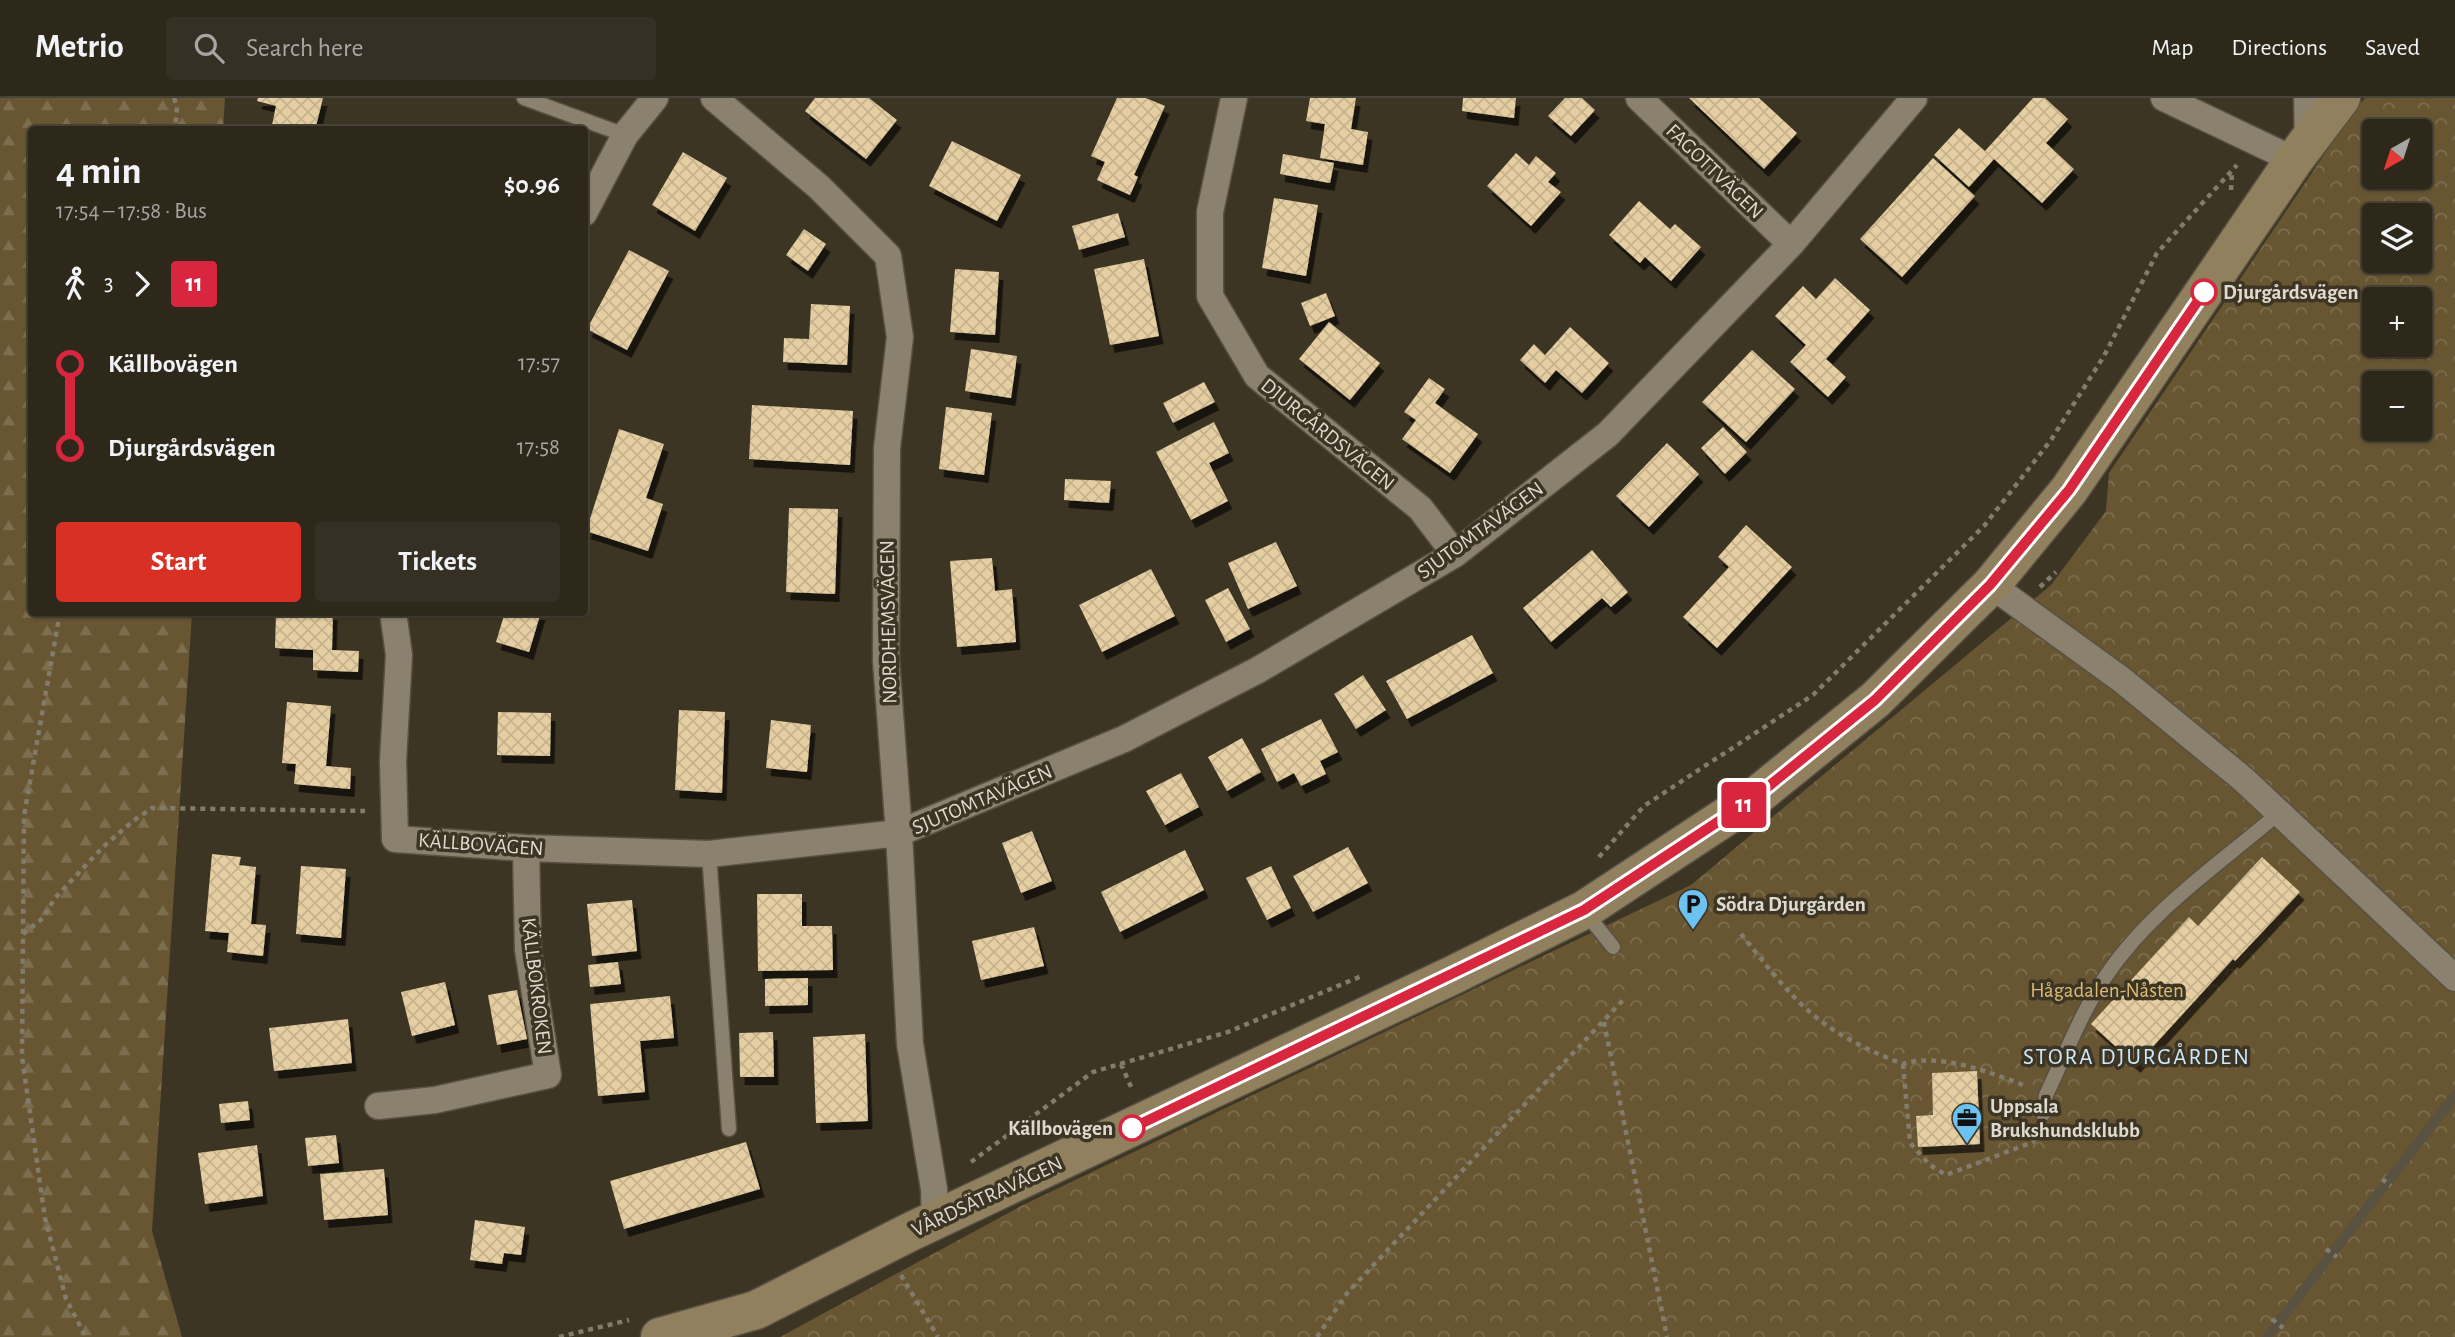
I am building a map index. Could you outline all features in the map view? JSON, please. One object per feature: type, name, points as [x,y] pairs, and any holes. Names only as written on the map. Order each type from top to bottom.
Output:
[{"type":"street","points":[[588,206],[625,135],[655,98]]},
{"type":"street","name":"NORDHEMSVÄGEN","points":[[714,98],[819,187],[888,256],[900,337],[887,448],[886,646],[910,1044],[935,1205]]},
{"type":"street","name":"FAGOTTVÄGEN","points":[[1639,98],[1791,244]]},
{"type":"street","name":"SJUTOMTAVÄGEN","points":[[899,834],[1124,739],[1258,670],[1455,554],[1608,434],[1791,244],[1914,98]]},
{"type":"street","points":[[2164,98],[2257,142],[2301,152],[2307,98]]},
{"type":"street","name":"VÅRDSÄTRAVÄGEN","points":[[647,1328],[756,1310],[910,1232],[935,1205],[1441,981],[1584,910],[1754,798],[1875,700],[1990,585],[2069,490],[2341,98]]},
{"type":"street","name":"DJURGÅRDSVÄGEN","points":[[1230,100],[1210,212],[1210,296],[1257,376],[1420,508],[1455,554]]},
{"type":"street","points":[[1990,585],[2122,680],[2280,812],[2455,978]]},
{"type":"street","name":"KÄLLBOVÄGEN","points":[[394,616],[399,654],[393,761],[395,838],[526,848],[709,854],[899,834]]},
{"type":"street","name":"KÄLLBOKROKEN","points":[[378,1106],[435,1100],[548,1076],[528,950],[526,848]]},
{"type":"lane","points":[[524,98],[625,135]]},
{"type":"lane","points":[[2043,1114],[2046,1095],[2105,976],[2130,945],[2193,881],[2228,857],[2280,812]]},
{"type":"lane","points":[[709,854],[729,1129]]},
{"type":"lane","points":[[1584,910],[1613,947]]},
{"type":"path","points":[[174,98],[177,107],[175,126]]},
{"type":"path","points":[[1592,864],[1644,806],[1813,695],[1984,526],[2051,440],[2104,356],[2157,253],[2257,142]]},
{"type":"path","points":[[59,616],[23,816],[22,1057],[45,1218],[66,1298],[86,1337]]},
{"type":"path","points":[[23,934],[43,918],[55,898],[103,847],[152,808],[394,812]]},
{"type":"path","points":[[1741,933],[1774,975],[1816,1017],[1846,1038],[1903,1064],[1915,1060],[1929,1061],[1986,1071],[2046,1095]]},
{"type":"path","points":[[935,1205],[1093,1072],[1228,1032],[1368,974]]},
{"type":"path","points":[[1317,1337],[1348,1292],[1624,999]]},
{"type":"path","points":[[1604,1022],[1667,1337]]},
{"type":"path","points":[[1121,1064],[1136,1098]]},
{"type":"path","points":[[1903,1064],[1910,1143],[1930,1165],[1946,1175],[2034,1142],[2043,1124],[2043,1114]]},
{"type":"path","points":[[2382,1179],[2391,1186]]},
{"type":"path","points":[[2326,1249],[2337,1257]]},
{"type":"path","points":[[899,1272],[938,1337]]},
{"type":"path","points":[[2272,1319],[2283,1328]]},
{"type":"path","points":[[559,1337],[647,1328]]},
{"type":"green space","points":[[0,98],[225,98],[223,126],[28,126],[28,616],[192,616],[152,1231],[182,1337],[0,1337]]},
{"type":"green space","name":"Hågadalen-Nåsten","points":[[2365,98],[2455,98],[2455,1337],[780,1337],[1021,1206],[1691,885],[2051,585],[2106,511],[2109,473]]},
{"type":"building","points":[[258,98],[323,98],[316,126],[272,126],[276,106],[257,101]]},
{"type":"building","points":[[815,98],[869,98],[897,120],[866,159],[805,111]]},
{"type":"building","points":[[1117,98],[1146,98],[1165,106],[1134,175],[1138,177],[1130,195],[1097,180],[1105,162],[1091,156]]},
{"type":"building","points":[[1310,98],[1356,98],[1351,129],[1368,132],[1363,165],[1320,158],[1325,124],[1306,121]]},
{"type":"building","points":[[1463,98],[1516,98],[1514,118],[1462,111]]},
{"type":"building","points":[[1565,98],[1582,98],[1595,110],[1571,136],[1548,116]]},
{"type":"building","points":[[1689,98],[1759,98],[1797,133],[1764,169]]},
{"type":"building","points":[[2033,98],[2045,98],[2068,119],[2046,143],[2074,169],[2042,203],[1994,159],[1969,187],[1934,155],[1959,128],[1985,151]]},
{"type":"building","points":[[952,141],[1021,175],[997,221],[929,186]]},
{"type":"building","points":[[683,152],[727,178],[695,231],[652,205]]},
{"type":"building","points":[[1516,153],[1529,165],[1536,156],[1556,173],[1548,182],[1561,192],[1531,226],[1487,186]]},
{"type":"building","points":[[1283,154],[1334,163],[1330,183],[1280,174]]},
{"type":"building","points":[[1933,158],[1975,196],[1902,277],[1860,239]]},
{"type":"building","points":[[1274,198],[1318,205],[1306,276],[1262,268]]},
{"type":"building","points":[[1639,201],[1670,229],[1675,224],[1701,247],[1671,281],[1645,257],[1640,263],[1609,235]]},
{"type":"building","points":[[1118,213],[1125,237],[1079,250],[1072,226]]},
{"type":"building","points":[[804,229],[826,244],[808,271],[786,255]]},
{"type":"building","points":[[629,250],[669,271],[627,350],[588,327]]},
{"type":"building","points":[[1144,259],[1159,336],[1110,345],[1094,269]]},
{"type":"building","points":[[955,269],[999,272],[995,335],[950,332]]},
{"type":"building","points":[[1835,278],[1870,310],[1826,359],[1846,377],[1828,397],[1790,362],[1806,345],[1775,316],[1803,286],[1816,299]]},
{"type":"building","points":[[1326,293],[1335,316],[1310,326],[1301,303]]},
{"type":"building","points":[[811,304],[850,306],[847,365],[783,362],[784,338],[809,339]]},
{"type":"building","points":[[1329,322],[1380,363],[1350,400],[1299,359]]},
{"type":"building","points":[[1570,327],[1609,363],[1582,393],[1556,370],[1545,383],[1520,360],[1534,344],[1545,355]]},
{"type":"building","points":[[971,349],[1017,356],[1011,398],[965,391]]},
{"type":"building","points":[[1752,350],[1795,389],[1746,442],[1702,402]]},
{"type":"building","points":[[1429,378],[1445,389],[1435,403],[1478,434],[1450,473],[1402,439],[1416,420],[1404,412]]},
{"type":"building","points":[[1204,382],[1215,402],[1173,423],[1163,403]]},
{"type":"building","points":[[752,405],[853,411],[850,465],[749,459]]},
{"type":"building","points":[[946,407],[992,413],[984,475],[939,469]]},
{"type":"building","points":[[1214,422],[1229,453],[1209,463],[1228,501],[1191,520],[1156,452]]},
{"type":"building","points":[[1723,427],[1747,452],[1725,474],[1701,448]]},
{"type":"building","points":[[619,429],[664,444],[646,498],[663,504],[648,551],[588,532]]},
{"type":"building","points":[[1667,443],[1699,474],[1649,527],[1616,496]]},
{"type":"building","points":[[1065,479],[1111,481],[1109,503],[1064,500]]},
{"type":"building","points":[[789,508],[838,509],[835,594],[786,592]]},
{"type":"building","points":[[1746,525],[1792,567],[1717,648],[1683,617],[1729,567],[1718,557]]},
{"type":"building","points":[[1276,542],[1297,586],[1248,609],[1228,563]]},
{"type":"building","points":[[1592,550],[1628,592],[1611,607],[1602,598],[1551,642],[1523,608]]},
{"type":"building","points":[[992,558],[995,591],[1012,589],[1016,642],[957,647],[950,561]]},
{"type":"building","points":[[1151,569],[1175,616],[1102,652],[1079,605]]},
{"type":"building","points":[[1228,588],[1250,629],[1226,642],[1205,600]]},
{"type":"building","points":[[276,616],[333,616],[332,650],[359,651],[358,672],[313,670],[313,650],[275,648]]},
{"type":"building","points":[[504,616],[540,616],[529,652],[496,642]]},
{"type":"building","points":[[1472,635],[1493,673],[1407,719],[1386,681]]},
{"type":"building","points":[[1363,675],[1386,710],[1356,729],[1334,694]]},
{"type":"building","points":[[287,702],[331,706],[326,766],[351,768],[350,789],[294,784],[296,764],[282,763]]},
{"type":"building","points":[[679,710],[725,712],[722,793],[675,790]]},
{"type":"building","points":[[498,712],[551,713],[550,756],[497,755]]},
{"type":"building","points":[[1321,719],[1338,752],[1320,761],[1326,774],[1301,786],[1294,773],[1277,782],[1261,749]]},
{"type":"building","points":[[771,720],[811,725],[807,772],[766,768]]},
{"type":"building","points":[[1242,738],[1261,772],[1227,791],[1208,757]]},
{"type":"building","points":[[1181,773],[1199,807],[1165,825],[1146,791]]},
{"type":"building","points":[[1032,831],[1052,881],[1021,893],[1002,843]]},
{"type":"building","points":[[1348,847],[1368,883],[1313,912],[1293,876]]},
{"type":"building","points":[[1185,850],[1204,890],[1120,932],[1101,892]]},
{"type":"building","points":[[212,854],[241,857],[239,865],[256,867],[251,924],[266,925],[263,956],[227,952],[229,933],[205,931]]},
{"type":"building","points":[[2262,857],[2300,892],[2235,961],[2233,959],[2136,1065],[2091,1024],[2189,917],[2198,926]]},
{"type":"building","points":[[301,866],[346,869],[341,938],[296,934]]},
{"type":"building","points":[[1271,866],[1291,908],[1267,920],[1246,878]]},
{"type":"building","points":[[757,894],[802,894],[802,926],[832,926],[833,970],[758,971]]},
{"type":"building","points":[[632,900],[637,951],[592,956],[587,904]]},
{"type":"building","points":[[1034,927],[1044,966],[981,980],[972,941]]},
{"type":"building","points":[[618,962],[621,984],[590,987],[588,965]]},
{"type":"building","points":[[808,978],[808,1005],[765,1006],[765,979]]},
{"type":"building","points":[[445,982],[455,1025],[412,1036],[401,992]]},
{"type":"building","points":[[517,990],[527,1039],[497,1045],[488,995]]},
{"type":"building","points":[[670,996],[674,1038],[640,1041],[645,1092],[598,1096],[590,1004]]},
{"type":"building","points":[[348,1019],[352,1063],[274,1071],[269,1028]]},
{"type":"building","points":[[773,1032],[774,1077],[740,1077],[739,1033]]},
{"type":"building","points":[[865,1034],[868,1121],[816,1123],[813,1037]]},
{"type":"building","points":[[1977,1071],[1980,1144],[1918,1147],[1916,1116],[1933,1115],[1932,1073]]},
{"type":"building","points":[[248,1101],[250,1120],[221,1123],[219,1104]]},
{"type":"building","points":[[336,1135],[339,1163],[308,1166],[305,1138]]},
{"type":"building","points":[[746,1142],[760,1189],[624,1229],[610,1181]]},
{"type":"building","points":[[257,1145],[263,1196],[205,1204],[198,1153]]},
{"type":"building","points":[[384,1169],[388,1215],[324,1220],[320,1174]]},
{"type":"building","points":[[475,1220],[525,1227],[521,1255],[504,1253],[502,1264],[470,1260]]},
{"type":"waterway","points":[[2267,1337],[2455,1095]]},
{"type":"bus line","name":"11","points":[[1132,1128],[1584,910],[1754,798],[1875,700],[1990,585],[2069,490],[2204,292]]},
{"type":"place","name":"Djurgårdsvägen","points":[[2204,292]]},
{"type":"place","name":"Södra Djurgården","points":[[1693,931]]},
{"type":"place","name":"Källbovägen","points":[[1132,1128]]},
{"type":"place","name":"Uppsala Brukshundsklubb","points":[[1967,1145]]},
{"type":"district","name":"STORA DJURGÅRDEN","points":[[2137,1056]]}]
